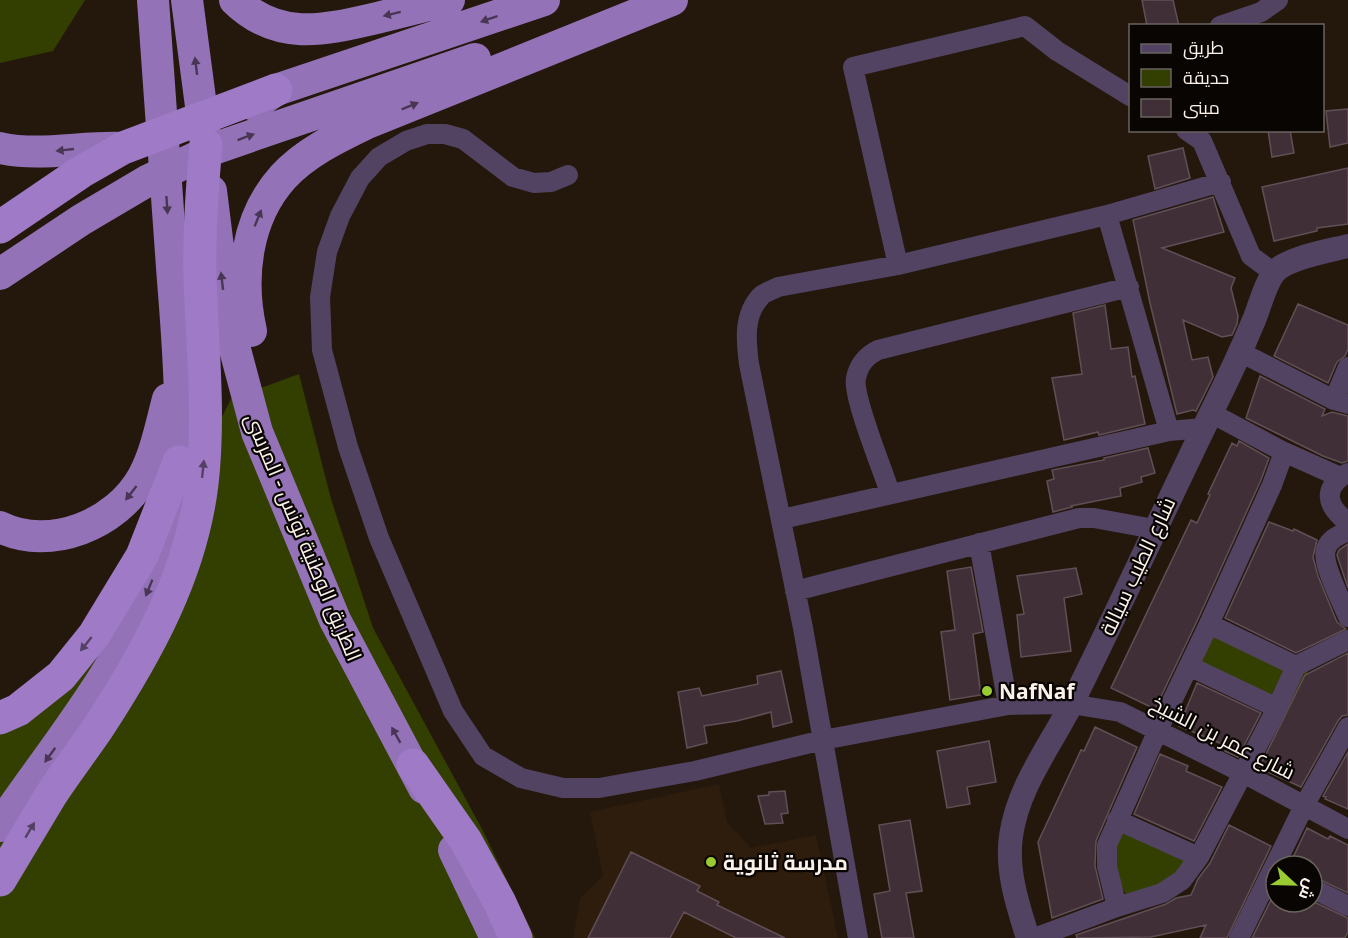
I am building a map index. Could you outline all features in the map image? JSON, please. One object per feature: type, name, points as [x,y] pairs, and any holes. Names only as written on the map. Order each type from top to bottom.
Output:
[{"type":"highway","points":[[0,826],[112,663],[139,611],[160,560],[173,509],[179,462],[178,360],[153,0]]},
{"type":"highway","name":"الطريق الوطنية تونس - المرسى","points":[[187,0],[224,295],[232,342],[257,432],[335,620],[359,669],[413,765],[496,938]]},
{"type":"highway","points":[[235,0],[257,17],[273,25],[303,30],[344,26],[449,0]]},
{"type":"highway","points":[[0,227],[72,177],[131,144],[276,90],[544,0]]},
{"type":"highway","points":[[4,266],[147,181],[216,148],[648,0]]},
{"type":"highway","points":[[293,522],[247,315],[248,249],[260,211],[271,193],[283,177],[299,162],[357,128],[672,0]]},
{"type":"highway","points":[[4,266],[37,219],[121,167],[225,122],[276,90]]},
{"type":"highway","points":[[0,148],[15,152],[39,152],[131,144]]},
{"type":"highway","points":[[0,880],[52,794],[133,673],[161,621],[183,568],[194,527],[205,444],[206,403],[200,232],[206,145]]},
{"type":"highway","points":[[3,528],[29,535],[52,536],[76,531],[102,519],[124,501],[142,478],[154,452],[178,360]]},
{"type":"highway","points":[[0,718],[18,710],[61,676],[94,635],[142,556],[179,462]]},
{"type":"highway","points":[[413,765],[466,841],[499,901],[516,938]]},
{"type":"street","points":[[1226,24],[1261,12],[1278,0]]},
{"type":"street","points":[[898,265],[853,67],[1025,26],[1057,51],[1129,95]]},
{"type":"street","name":"شارع عمر بن الشيخ","points":[[568,175],[551,182],[534,183],[513,177],[463,139],[445,134],[427,134],[406,141],[379,157],[360,178],[340,216],[327,252],[320,297],[322,350],[348,447],[379,538],[453,711],[483,756],[521,778],[563,788],[599,788],[695,771],[823,740],[1008,705],[1071,704],[1120,712],[1242,772],[1348,829]]},
{"type":"street","points":[[1199,134],[1251,256],[1274,273],[1297,259],[1348,246]]},
{"type":"street","points":[[858,938],[803,628],[747,346],[746,330],[752,311],[762,296],[778,287],[898,265],[1107,215],[1221,182]]},
{"type":"street","points":[[1107,215],[1169,431]]},
{"type":"street","name":"شارع الطيب سيالة","points":[[1028,938],[1010,870],[1010,837],[1020,801],[1039,760],[1071,704],[1240,352],[1274,273]]},
{"type":"street","points":[[890,493],[855,389],[859,367],[866,357],[878,350],[1129,287]]},
{"type":"street","points":[[1240,352],[1341,402],[1348,367]]},
{"type":"street","points":[[782,519],[1207,421],[1344,475],[1331,490],[1330,498],[1332,505],[1348,524]]},
{"type":"street","points":[[1117,908],[1107,866],[1107,845],[1272,485],[1284,452]]},
{"type":"street","points":[[795,591],[1079,518],[1094,518],[1154,530]]},
{"type":"street","points":[[1346,605],[1326,564],[1325,552],[1330,541],[1348,531]]},
{"type":"street","points":[[979,543],[1008,705]]},
{"type":"street","points":[[1209,624],[1296,666]]},
{"type":"street","points":[[1034,938],[1162,893],[1182,880],[1199,857],[1277,708],[1296,666],[1348,640]]},
{"type":"street","points":[[1189,666],[1277,708]]},
{"type":"street","points":[[1281,854],[1304,806],[1341,746],[1348,727]]},
{"type":"street","points":[[1117,820],[1199,857]]},
{"type":"street","points":[[1239,938],[1264,889]]},
{"type":"street","points":[[1324,894],[1348,906]]},
{"type":"shaded area","name":"مدرسة ثانوية","points":[[719,784],[727,822],[751,848],[816,835],[838,938],[573,938],[580,898],[603,876],[590,812]]},
{"type":"green space","points":[[0,0],[85,0],[53,51],[0,63]]},
{"type":"green space","points":[[299,374],[331,499],[373,628],[482,829],[535,938],[0,938],[0,728],[109,641],[231,399]]},
{"type":"green space","points":[[1206,619],[1310,667],[1286,718],[1182,669]]},
{"type":"green space","points":[[1121,825],[1190,854],[1174,879],[1128,898],[1119,881],[1116,863]]},
{"type":"building","points":[[1142,0],[1173,0],[1179,24],[1147,24]]},
{"type":"building","points":[[1348,109],[1348,143],[1330,147],[1326,111]]},
{"type":"building","points":[[1268,132],[1290,132],[1294,153],[1272,157]]},
{"type":"building","points":[[1183,148],[1190,178],[1155,189],[1148,156]]},
{"type":"building","points":[[1348,168],[1348,224],[1317,228],[1317,231],[1274,241],[1262,187]]},
{"type":"building","points":[[1213,197],[1224,232],[1162,248],[1235,278],[1231,288],[1238,316],[1237,324],[1232,335],[1222,337],[1183,320],[1192,360],[1208,357],[1213,377],[1196,411],[1177,414],[1133,220]]},
{"type":"building","points":[[1298,304],[1348,325],[1348,349],[1345,356],[1337,362],[1328,383],[1274,356]]},
{"type":"building","points":[[1105,305],[1111,349],[1128,347],[1132,377],[1135,376],[1145,424],[1099,435],[1098,432],[1064,440],[1052,378],[1082,374],[1073,313]]},
{"type":"building","points":[[1260,376],[1325,409],[1322,416],[1332,412],[1348,416],[1348,461],[1342,463],[1323,456],[1246,418]]},
{"type":"building","points":[[1239,441],[1269,458],[1198,619],[1155,709],[1111,688],[1191,520],[1197,523],[1232,443],[1237,446]]},
{"type":"building","points":[[1148,448],[1155,473],[1141,477],[1142,482],[1120,488],[1121,496],[1053,512],[1047,481],[1054,479],[1052,470],[1104,460],[1104,458]]},
{"type":"building","points":[[1269,522],[1293,531],[1294,529],[1317,540],[1313,557],[1318,576],[1337,622],[1346,629],[1296,653],[1225,618]]},
{"type":"building","points":[[1348,544],[1348,588],[1337,555],[1339,550]]},
{"type":"building","points":[[971,567],[983,632],[973,634],[981,695],[950,700],[941,632],[955,630],[947,571]]},
{"type":"building","points":[[1076,568],[1082,594],[1064,598],[1071,651],[1021,657],[1017,615],[1024,614],[1017,576]]},
{"type":"building","points":[[1348,653],[1348,715],[1342,716],[1338,721],[1301,787],[1259,768],[1305,675]]},
{"type":"building","points":[[781,671],[792,722],[773,727],[771,712],[737,721],[704,726],[707,743],[687,748],[678,692],[699,688],[702,696],[758,684],[757,676]]},
{"type":"building","points":[[1197,683],[1261,713],[1238,757],[1225,751],[1227,746],[1179,726]]},
{"type":"building","points":[[1095,727],[1137,747],[1096,841],[1095,866],[1103,899],[1052,918],[1038,842],[1081,750],[1084,751]]},
{"type":"building","points":[[989,741],[996,782],[967,787],[970,804],[947,808],[937,751]]},
{"type":"building","points":[[1348,752],[1348,809],[1323,796]]},
{"type":"building","points":[[1160,754],[1188,766],[1186,771],[1222,787],[1194,841],[1134,814]]},
{"type":"building","points":[[785,791],[788,813],[781,814],[783,823],[765,824],[758,796],[769,795],[769,792]]},
{"type":"building","points":[[910,820],[922,891],[906,893],[914,938],[882,938],[874,894],[890,891],[879,825]]},
{"type":"building","points":[[1229,825],[1271,846],[1267,854],[1264,854],[1264,861],[1227,938],[1200,938],[1206,925],[1151,937],[1077,938],[1076,935],[1166,904],[1176,898],[1191,895],[1198,879],[1210,863]]},
{"type":"building","points":[[1307,828],[1328,839],[1330,836],[1348,845],[1348,893],[1324,882],[1324,854],[1295,854]]},
{"type":"building","points":[[631,852],[700,886],[697,891],[719,902],[717,905],[785,938],[736,938],[684,912],[670,938],[588,938]]},
{"type":"building","points":[[1324,907],[1348,918],[1348,932],[1345,938],[1252,938],[1264,914],[1324,914]]},
{"type":"place","name":"NafNaf","points":[[987,691]]},
{"type":"place","name":"مدرسة ثانوية","points":[[711,862]]}]
